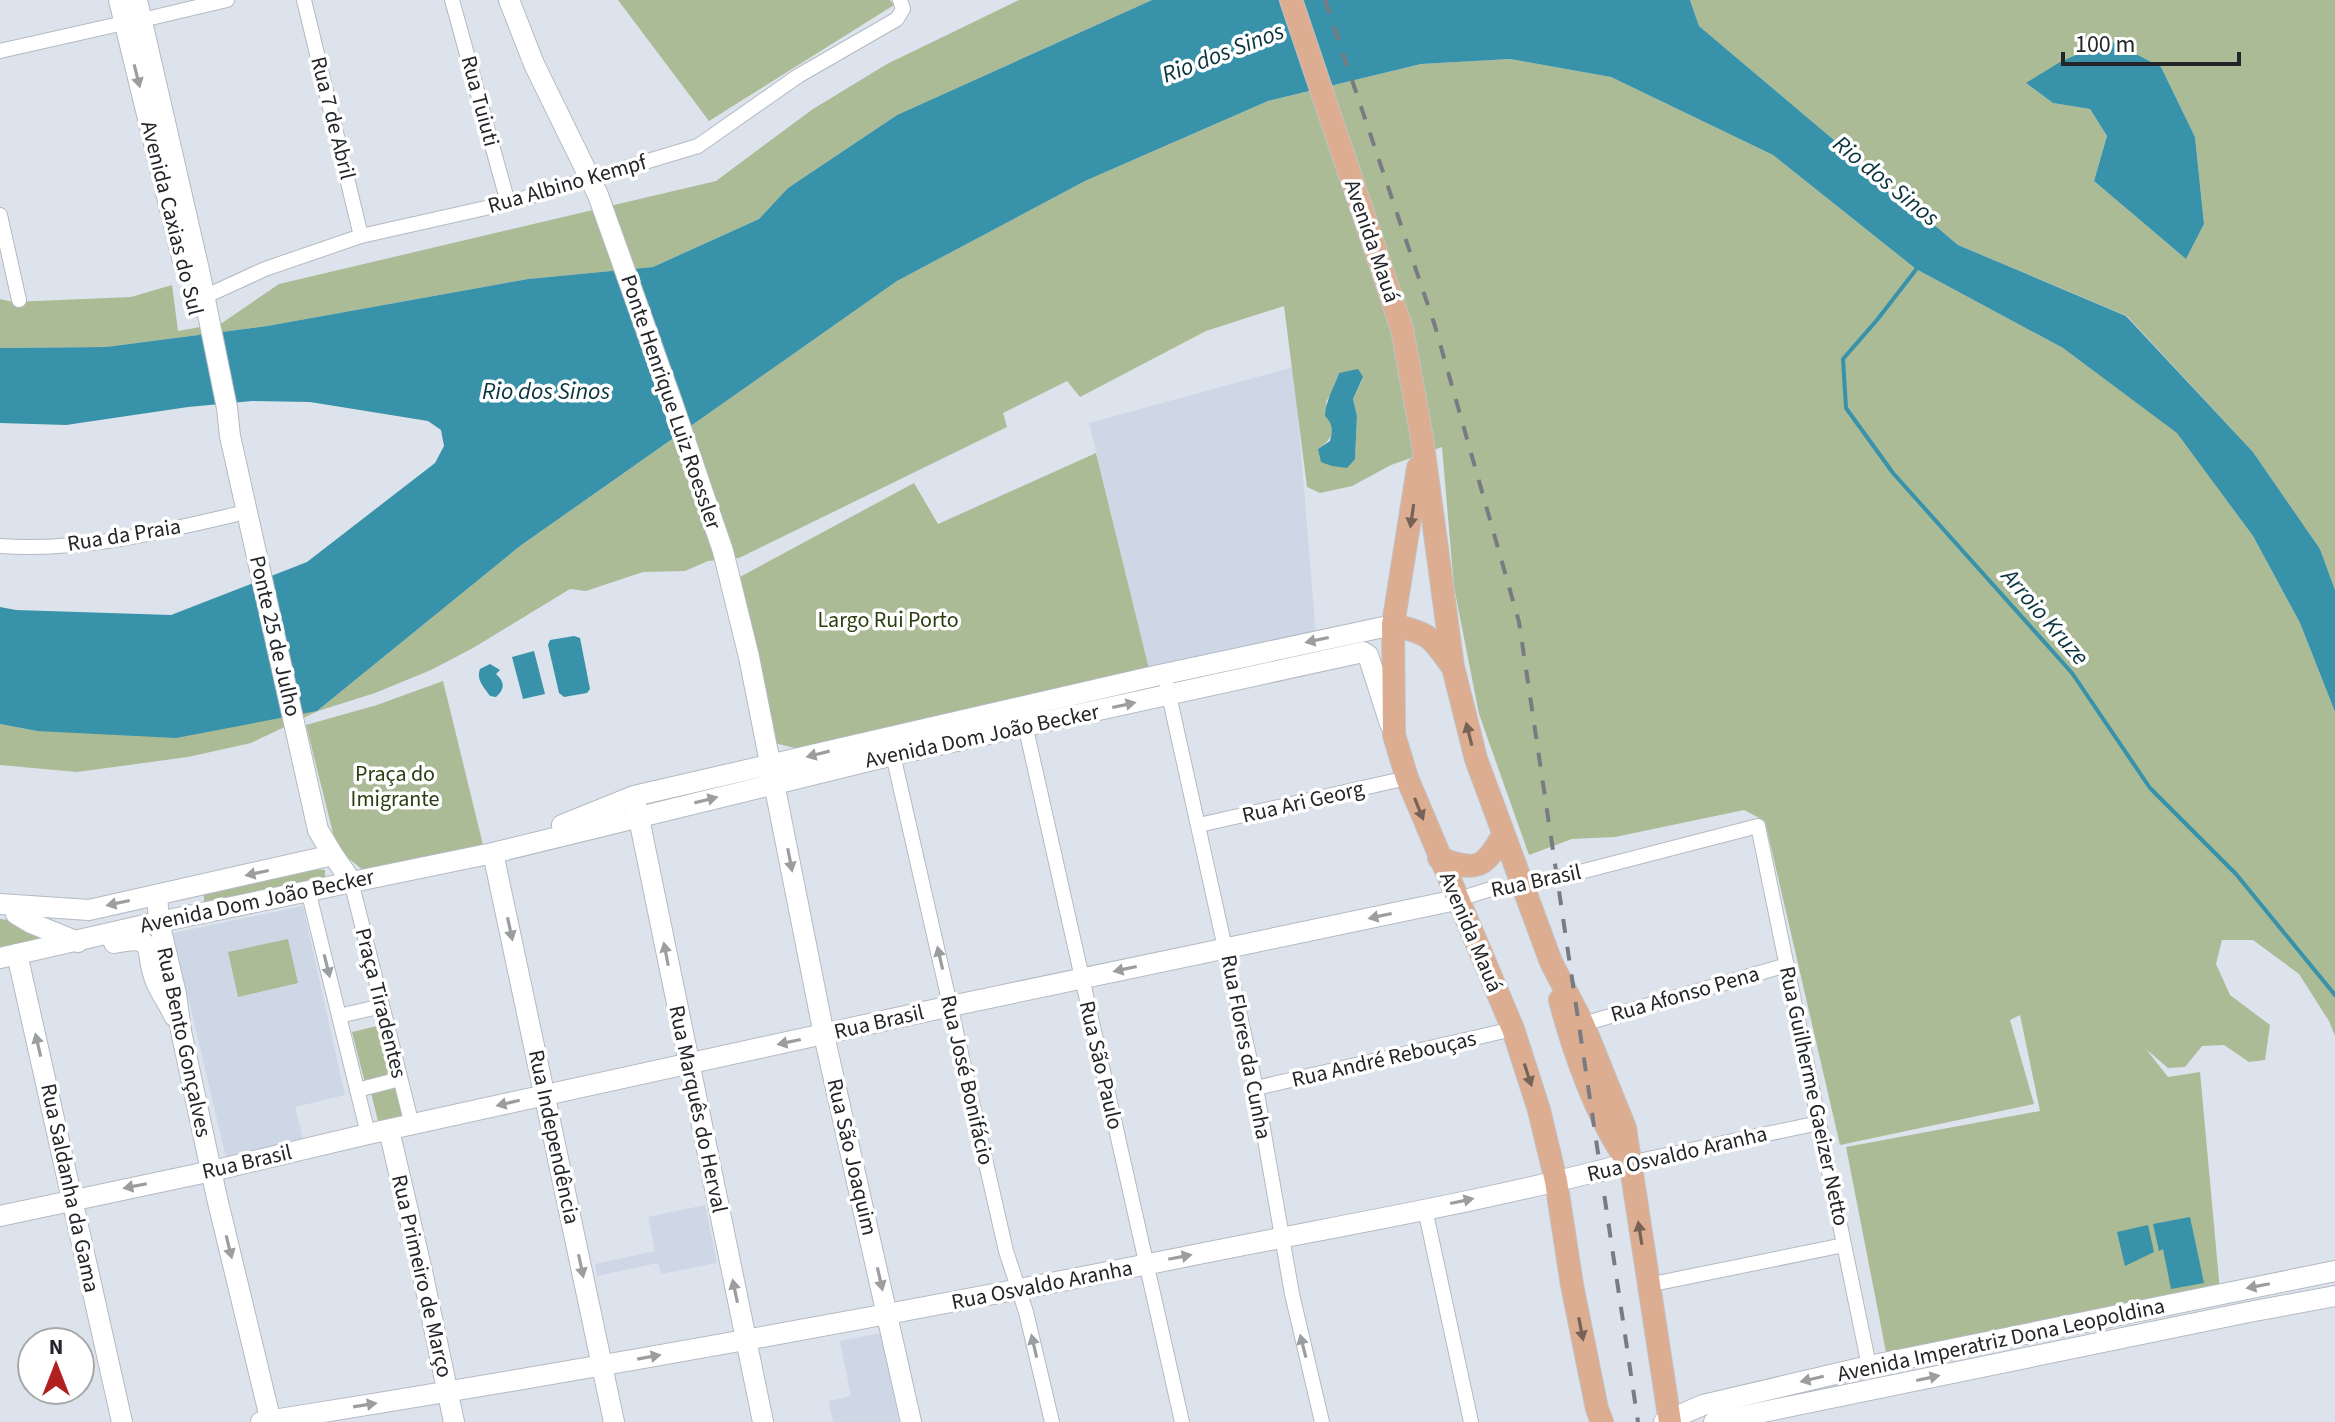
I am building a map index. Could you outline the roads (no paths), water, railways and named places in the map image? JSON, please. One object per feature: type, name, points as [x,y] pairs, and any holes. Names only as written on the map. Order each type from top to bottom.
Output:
[{"type":"main road","name":"Avenida Mauá","points":[[1291,0],[1402,329],[1422,438],[1453,667],[1476,759],[1551,962],[1583,1024],[1625,1128],[1672,1422]]},
{"type":"main road","name":"Avenida Mauá","points":[[1422,438],[1393,625],[1394,735],[1407,778],[1439,858],[1513,1029],[1539,1110],[1556,1181],[1572,1285],[1602,1422]]},
{"type":"main road","points":[[1393,625],[1423,632],[1453,667]]},
{"type":"main road","points":[[1439,858],[1462,867],[1479,864],[1491,856],[1503,835]]},
{"type":"main road","name":"Avenida Mauá","points":[[1551,962],[1568,1029],[1609,1135],[1629,1163]]},
{"type":"street","name":"Avenida Caxias do Sul","points":[[119,0],[134,14],[252,537]]},
{"type":"street","points":[[0,51],[134,14],[227,0]]},
{"type":"street","name":"Rua 7 de Abril","points":[[304,0],[361,236]]},
{"type":"street","name":"Rua Tuiuti","points":[[452,0],[508,203]]},
{"type":"street","name":"Ponte Henrique Luiz Roessler","points":[[509,0],[534,64],[598,195],[723,551],[749,657]]},
{"type":"street","name":"Rua Albino Kempf","points":[[198,300],[265,269],[361,236],[508,203],[698,146],[798,76],[897,19],[903,9],[900,0]]},
{"type":"street","points":[[0,215],[19,300]]},
{"type":"street","name":"Rua da Praia","points":[[0,546],[36,549],[121,540],[246,512]]},
{"type":"street","name":"Ponte 25 de Julho","points":[[252,537],[318,830]]},
{"type":"street","name":"Avenida Dom João Becker","points":[[1023,717],[1165,673],[1393,625]]},
{"type":"street","name":"Avenida Dom João Becker","points":[[15,965],[75,941],[493,853],[638,817],[773,775],[891,746],[1023,717],[1169,695],[1366,653],[1394,735]]},
{"type":"street","name":"Rua São Joaquim","points":[[749,657],[824,1035],[911,1422]]},
{"type":"street","name":"Rua Flores da Cunha","points":[[1165,673],[1256,1088],[1300,1331],[1322,1422]]},
{"type":"street","name":"Rua São Paulo","points":[[1023,717],[1182,1422]]},
{"type":"street","name":"Rua José Bonifácio","points":[[891,746],[1006,1251],[1026,1312],[1052,1422]]},
{"type":"street","name":"Avenida Dom João Becker","points":[[514,847],[634,796],[773,775]]},
{"type":"street","name":"Rua Ari Georg","points":[[1199,825],[1407,778]]},
{"type":"street","name":"Rua Marquês do Herval","points":[[634,796],[763,1422]]},
{"type":"street","name":"Rua Brasil","points":[[0,1216],[951,1006],[1456,900],[1491,889],[1522,887],[1758,826]]},
{"type":"street","name":"Rua Guilherme Gaeizer Netto","points":[[1758,826],[1869,1366]]},
{"type":"street","points":[[318,830],[351,881]]},
{"type":"street","points":[[306,862],[318,830]]},
{"type":"street","name":"Rua Independência","points":[[493,853],[614,1422]]},
{"type":"street","points":[[308,890],[327,881],[332,875],[333,855]]},
{"type":"street","name":"Avenida Dom João Becker","points":[[79,909],[89,910],[333,855]]},
{"type":"street","name":"Praça Tiradentes","points":[[351,881],[412,1125]]},
{"type":"street","points":[[179,890],[190,895],[191,915]]},
{"type":"street","name":"Praça Tiradentes","points":[[308,890],[368,1134]]},
{"type":"street","points":[[0,892],[79,909]]},
{"type":"street","name":"Rua Bento Gonçalves","points":[[157,895],[159,922],[176,994],[181,1031],[268,1421]]},
{"type":"street","points":[[5,910],[79,909]]},
{"type":"street","points":[[5,910],[136,927]]},
{"type":"street","points":[[5,910],[75,941],[102,946]]},
{"type":"street","points":[[15,965],[33,967],[44,958],[134,939],[144,943],[150,954],[156,983],[181,1031]]},
{"type":"street","name":"Rua Saldanha da Gama","points":[[15,965],[122,1422]]},
{"type":"street","name":"Rua Afonso Pena","points":[[1583,1024],[1787,965]]},
{"type":"street","points":[[339,1016],[382,1006]]},
{"type":"street","name":"Rua André Rebouças","points":[[1256,1088],[1513,1029]]},
{"type":"street","points":[[357,1090],[400,1079]]},
{"type":"street","name":"Rua Osvaldo Aranha","points":[[268,1421],[602,1366],[1019,1290],[1425,1209],[1819,1123]]},
{"type":"street","name":"Rua Primeiro de Março","points":[[389,1130],[454,1422]]},
{"type":"street","points":[[1425,1209],[1471,1422]]},
{"type":"street","points":[[1648,1285],[1844,1245]]},
{"type":"street","name":"Avenida Imperatriz Dona Leopoldina","points":[[1672,1422],[1703,1405],[1869,1366],[2335,1271]]},
{"type":"street","name":"Avenida Imperatriz Dona Leopoldina","points":[[1714,1422],[2335,1296]]},
{"type":"street","points":[[2102,1319],[2109,1341]]},
{"type":"water","name":"Rio dos Sinos","points":[[1152,0],[1690,0],[1699,26],[1958,245],[2126,316],[2253,452],[2320,549],[2335,590],[2335,712],[2300,623],[2253,536],[2177,433],[2063,348],[1916,269],[1773,155],[1611,77],[1510,59],[1421,64],[1268,101],[1085,181],[897,281],[520,546],[317,711],[176,738],[37,731],[0,724],[0,607],[171,615],[307,562],[435,463],[444,446],[441,430],[428,421],[310,402],[252,401],[188,407],[66,425],[0,423],[0,348],[106,347],[267,326],[528,279],[653,267],[759,219],[788,188],[897,115]]},
{"type":"water","points":[[2109,40],[2161,67],[2195,137],[2204,224],[2186,259],[2094,181],[2107,136],[2090,109],[2053,103],[2026,83],[2060,62]]},
{"type":"water","points":[[1358,369],[1363,377],[1353,399],[1357,416],[1355,459],[1347,468],[1332,466],[1321,462],[1318,449],[1331,437],[1331,425],[1325,416],[1327,404],[1339,373]]},
{"type":"water","points":[[580,638],[590,689],[587,693],[564,697],[559,693],[548,645],[550,640]]},
{"type":"water","points":[[534,651],[545,694],[523,699],[512,657]]},
{"type":"water","points":[[490,664],[500,670],[496,674],[502,688],[496,697],[490,696],[479,677],[480,669]]},
{"type":"water","points":[[2190,1217],[2204,1283],[2171,1289],[2163,1249],[2159,1251],[2153,1224]]},
{"type":"water","points":[[2148,1225],[2154,1252],[2125,1266],[2117,1232]]},
{"type":"waterway","name":"Arroio Kruze","points":[[1918,267],[1843,359],[1846,408],[1893,473],[2072,673],[2150,788],[2236,874],[2335,995]]},
{"type":"railway","points":[[1325,0],[1435,326],[1519,622],[1638,1422]]},
{"type":"park label","name":"Largo Rui Porto","points":[[888,620]]},
{"type":"park label","name":"Praça do Imigrante","points":[[395,786]]}]
